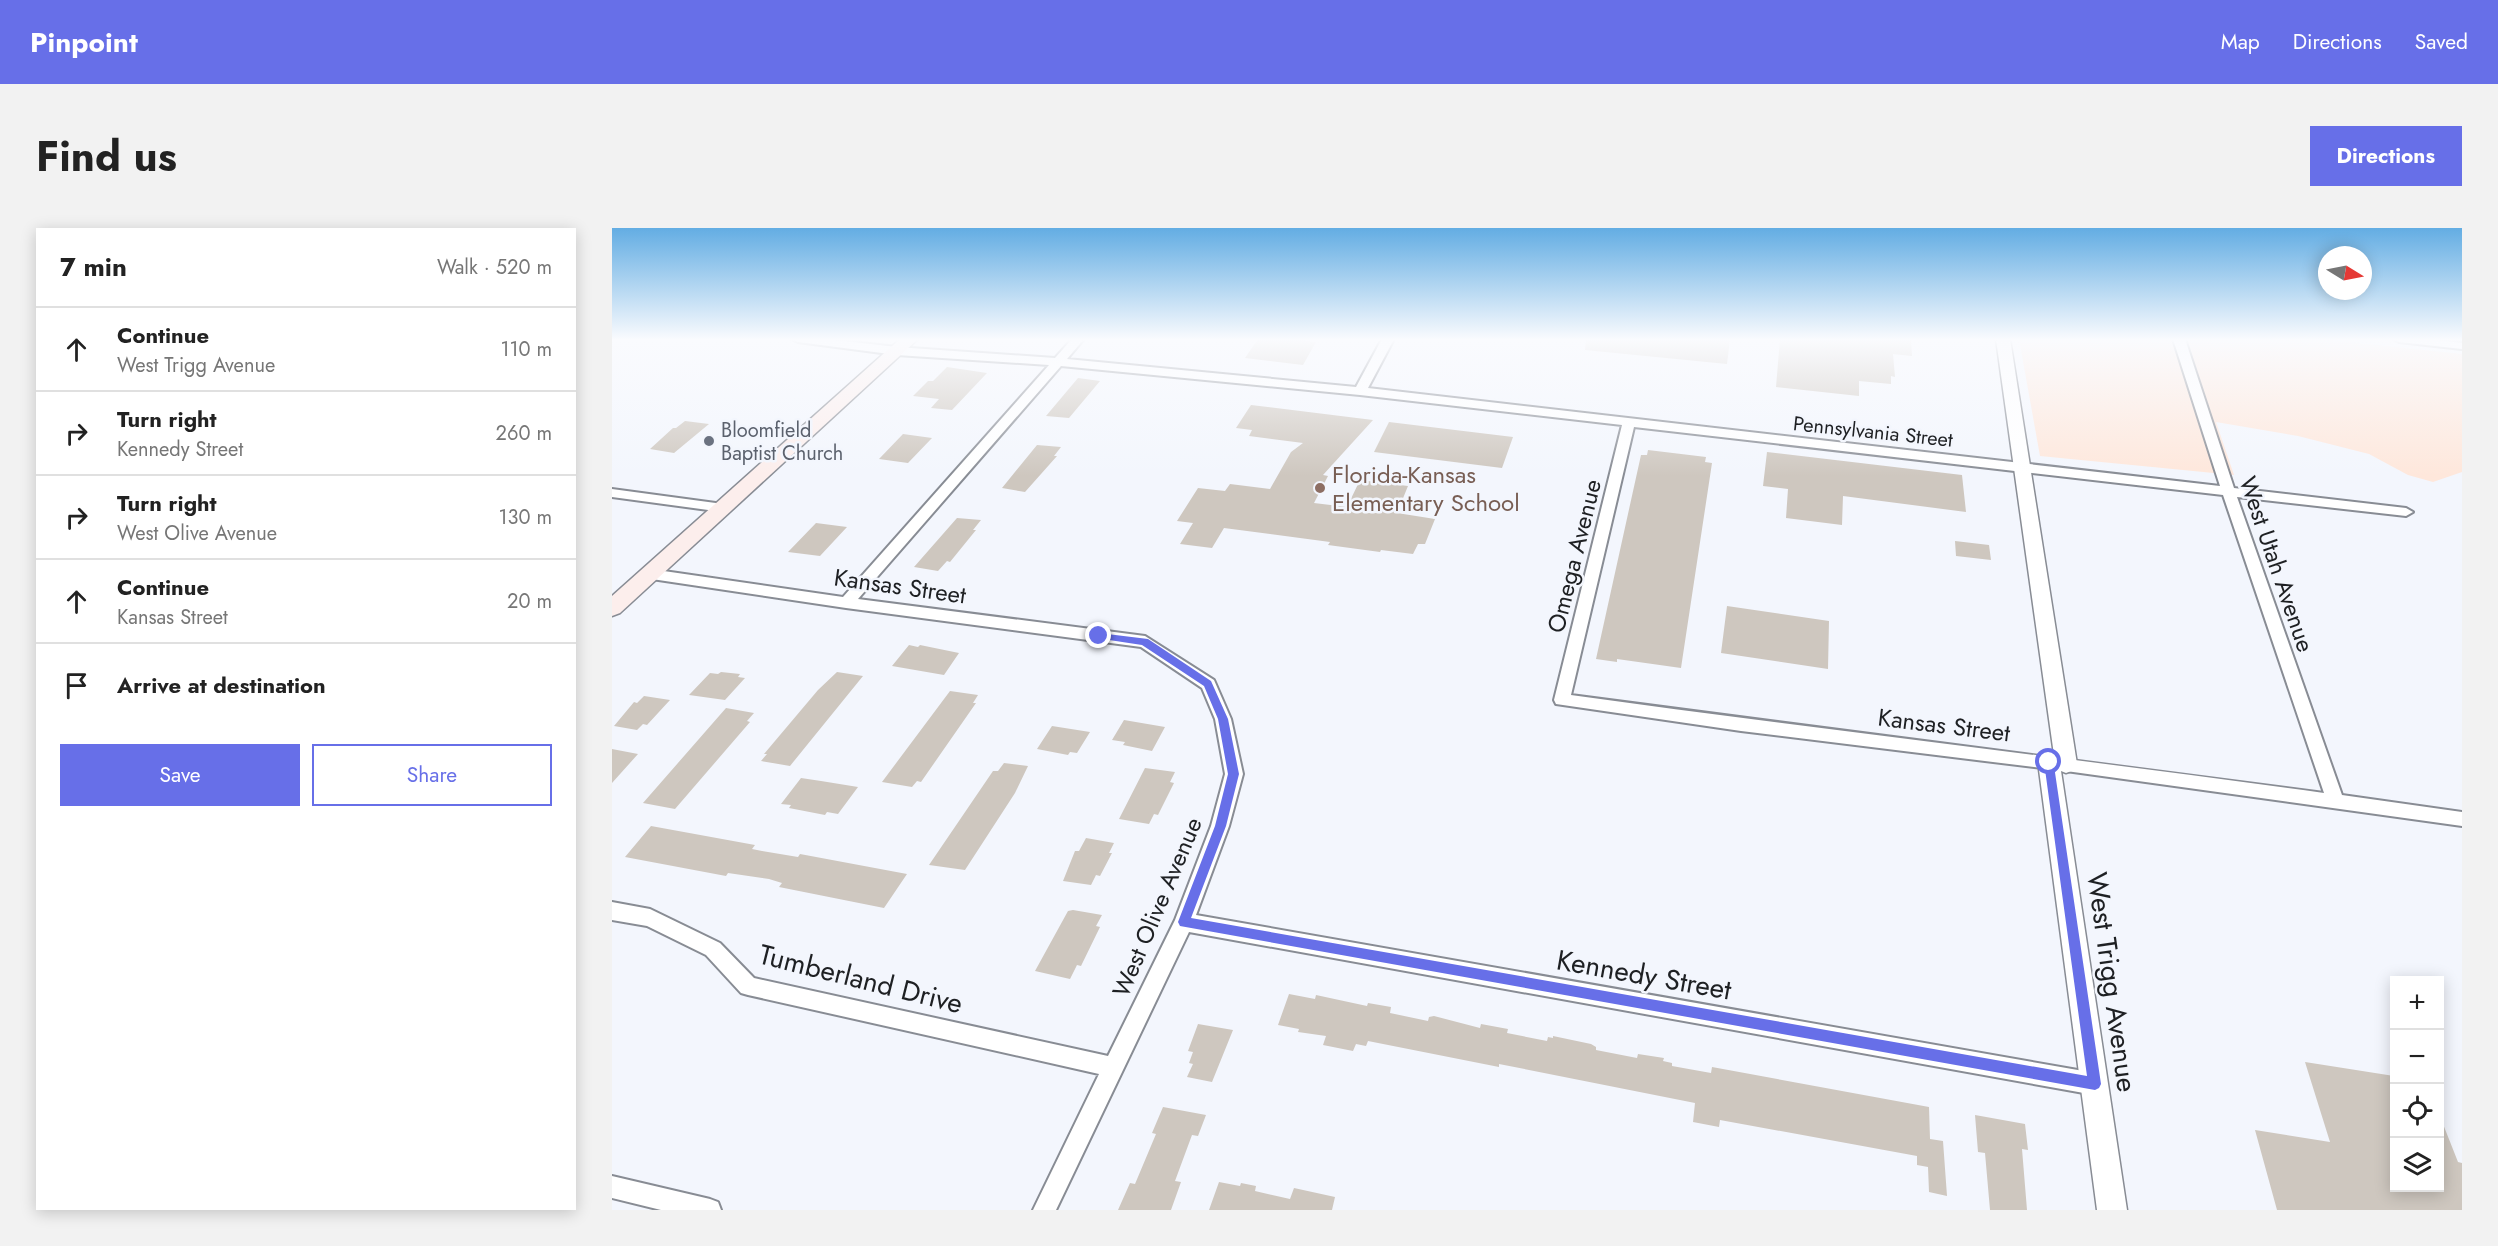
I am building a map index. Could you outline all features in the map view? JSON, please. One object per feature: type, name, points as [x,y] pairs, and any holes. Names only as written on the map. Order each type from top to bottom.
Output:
[{"type":"main road","points":[[612,608],[860,385]]},
{"type":"street","points":[[846,603],[1038,385]]},
{"type":"street","name":"Pennsylvania Street","points":[[1288,385],[2406,512]]},
{"type":"street","points":[[1360,392],[1364,385]]},
{"type":"street","name":"West Trigg Avenue","points":[[2010,385],[2024,469],[2095,1084],[2112,1210]]},
{"type":"street","name":"West Utah Avenue","points":[[2194,385],[2336,802]]},
{"type":"street","name":"Omega Avenue","points":[[1562,700],[1629,423]]},
{"type":"street","points":[[612,493],[723,508]]},
{"type":"street","name":"Kansas Street","points":[[650,574],[846,603],[1145,642]]},
{"type":"street","name":"West Olive Avenue","points":[[1044,1210],[1184,922],[1220,826],[1233,774],[1223,719],[1208,684],[1145,642]]},
{"type":"street","name":"Kansas Street","points":[[1562,700],[1741,725],[2058,763],[2462,819]]},
{"type":"street","name":"Tumberland Drive","points":[[612,911],[650,918],[713,948],[748,986],[1113,1067]]},
{"type":"street","name":"Kennedy Street","points":[[1184,922],[2095,1084]]},
{"type":"street","points":[[612,1187],[710,1210]]},
{"type":"shaded area","points":[[2027,385],[2462,385],[2462,472],[2433,482],[2408,475],[2369,454],[2298,436],[2216,422],[2234,475],[2040,456]]},
{"type":"building","points":[[924,385],[976,385],[952,410],[931,408],[939,399],[913,396]]},
{"type":"building","points":[[1072,385],[1097,385],[1069,418],[1046,416]]},
{"type":"building","points":[[1776,385],[1859,385],[1859,396],[1776,387]]},
{"type":"building","points":[[1251,405],[1373,420],[1323,475],[1328,476],[1314,503],[1347,507],[1360,480],[1408,486],[1397,513],[1435,519],[1425,544],[1418,544],[1413,554],[1381,550],[1380,552],[1328,545],[1330,542],[1224,528],[1212,548],[1180,544],[1193,523],[1177,521],[1198,488],[1225,491],[1230,484],[1270,489],[1291,452],[1303,443],[1249,436],[1252,430],[1236,428]]},
{"type":"building","points":[[685,421],[709,424],[674,453],[650,449],[673,428]]},
{"type":"building","points":[[1389,422],[1513,437],[1502,468],[1374,452]]},
{"type":"building","points":[[903,434],[932,438],[908,463],[879,459]]},
{"type":"building","points":[[1037,445],[1061,447],[1054,456],[1057,456],[1025,492],[1002,488]]},
{"type":"building","points":[[1648,450],[1706,457],[1705,462],[1712,463],[1681,668],[1617,659],[1617,662],[1596,659],[1641,455],[1647,455]]},
{"type":"building","points":[[1767,452],[1962,475],[1966,512],[1843,496],[1842,525],[1786,518],[1788,489],[1763,486]]},
{"type":"building","points":[[957,518],[981,520],[973,530],[976,530],[950,562],[947,561],[938,571],[914,567]]},
{"type":"building","points":[[816,523],[847,527],[820,556],[788,552]]},
{"type":"building","points":[[1955,541],[1989,545],[1991,560],[1956,556]]},
{"type":"building","points":[[1727,606],[1829,621],[1828,669],[1721,653]]},
{"type":"building","points":[[909,645],[959,653],[944,675],[892,666]]},
{"type":"building","points":[[837,672],[863,676],[790,766],[761,761],[767,754],[764,754],[818,690]]},
{"type":"building","points":[[710,673],[740,674],[738,677],[745,678],[725,700],[689,695]]},
{"type":"building","points":[[950,691],[978,695],[973,703],[976,703],[921,782],[917,781],[912,787],[882,782]]},
{"type":"building","points":[[644,696],[670,700],[647,725],[643,724],[637,730],[614,726],[634,702],[637,703]]},
{"type":"building","points":[[726,708],[754,713],[747,721],[750,722],[675,809],[643,803]]},
{"type":"building","points":[[1124,720],[1165,727],[1152,751],[1123,745],[1125,742],[1112,740]]},
{"type":"building","points":[[1052,726],[1090,732],[1077,753],[1070,752],[1068,755],[1037,749]]},
{"type":"building","points":[[612,749],[638,754],[612,783]]},
{"type":"building","points":[[1004,763],[1028,766],[1015,793],[965,870],[929,865],[993,771],[998,771]]},
{"type":"building","points":[[1145,768],[1175,772],[1170,782],[1174,783],[1158,815],[1154,814],[1149,824],[1119,819]]},
{"type":"building","points":[[801,778],[858,787],[838,814],[827,812],[825,815],[789,808],[791,805],[781,804]]},
{"type":"building","points":[[651,826],[755,845],[752,849],[762,851],[798,857],[800,854],[907,874],[884,908],[779,887],[782,883],[769,879],[728,873],[726,876],[625,857]]},
{"type":"building","points":[[1086,838],[1114,843],[1109,853],[1112,853],[1100,876],[1096,875],[1091,885],[1063,881],[1075,851],[1079,851]]},
{"type":"building","points":[[1068,911],[1102,915],[1096,926],[1100,927],[1081,966],[1077,965],[1070,979],[1035,971]]},
{"type":"building","points":[[1289,994],[1315,999],[1316,995],[1367,1006],[1368,1003],[1391,1007],[1390,1013],[1428,1021],[1429,1017],[1434,1016],[1480,1028],[1481,1024],[1508,1029],[1507,1033],[1547,1041],[1548,1037],[1553,1038],[1553,1036],[1591,1044],[1596,1047],[1596,1050],[1637,1058],[1638,1054],[1664,1058],[1663,1061],[1672,1063],[1672,1066],[1711,1073],[1712,1067],[1929,1107],[1930,1139],[1943,1141],[1947,1196],[1929,1192],[1928,1167],[1917,1165],[1917,1156],[1720,1120],[1719,1127],[1693,1122],[1695,1103],[1499,1064],[1499,1067],[1368,1041],[1366,1046],[1356,1044],[1353,1051],[1323,1045],[1326,1036],[1298,1032],[1299,1029],[1278,1025]]},
{"type":"building","points":[[1198,1024],[1233,1030],[1212,1082],[1187,1077],[1193,1064],[1189,1063],[1193,1052],[1188,1051]]},
{"type":"building","points":[[2305,1062],[2390,1075],[2390,1192],[2444,1192],[2444,1127],[2458,1162],[2462,1163],[2462,1210],[2277,1210],[2255,1130],[2330,1142]]},
{"type":"building","points":[[1163,1107],[1206,1115],[1198,1136],[1192,1135],[1175,1181],[1181,1182],[1171,1210],[1118,1210],[1130,1183],[1135,1184],[1156,1134],[1152,1133]]},
{"type":"building","points":[[1975,1115],[2025,1124],[2028,1150],[2022,1149],[2027,1210],[1990,1210],[1985,1153],[1978,1152]]},
{"type":"building","points":[[1219,1182],[1256,1186],[1255,1191],[1290,1199],[1294,1188],[1335,1197],[1332,1210],[1209,1210]]},
{"type":"place","name":"Bloomfield Baptist Church","points":[[709,441]]},
{"type":"place","name":"Florida-Kansas Elementary School","points":[[1320,488]]},
{"type":"route","points":[[1099,636],[1145,642],[1208,684],[1223,719],[1233,774],[1220,826],[1184,922],[2095,1084],[2049,762]]}]
